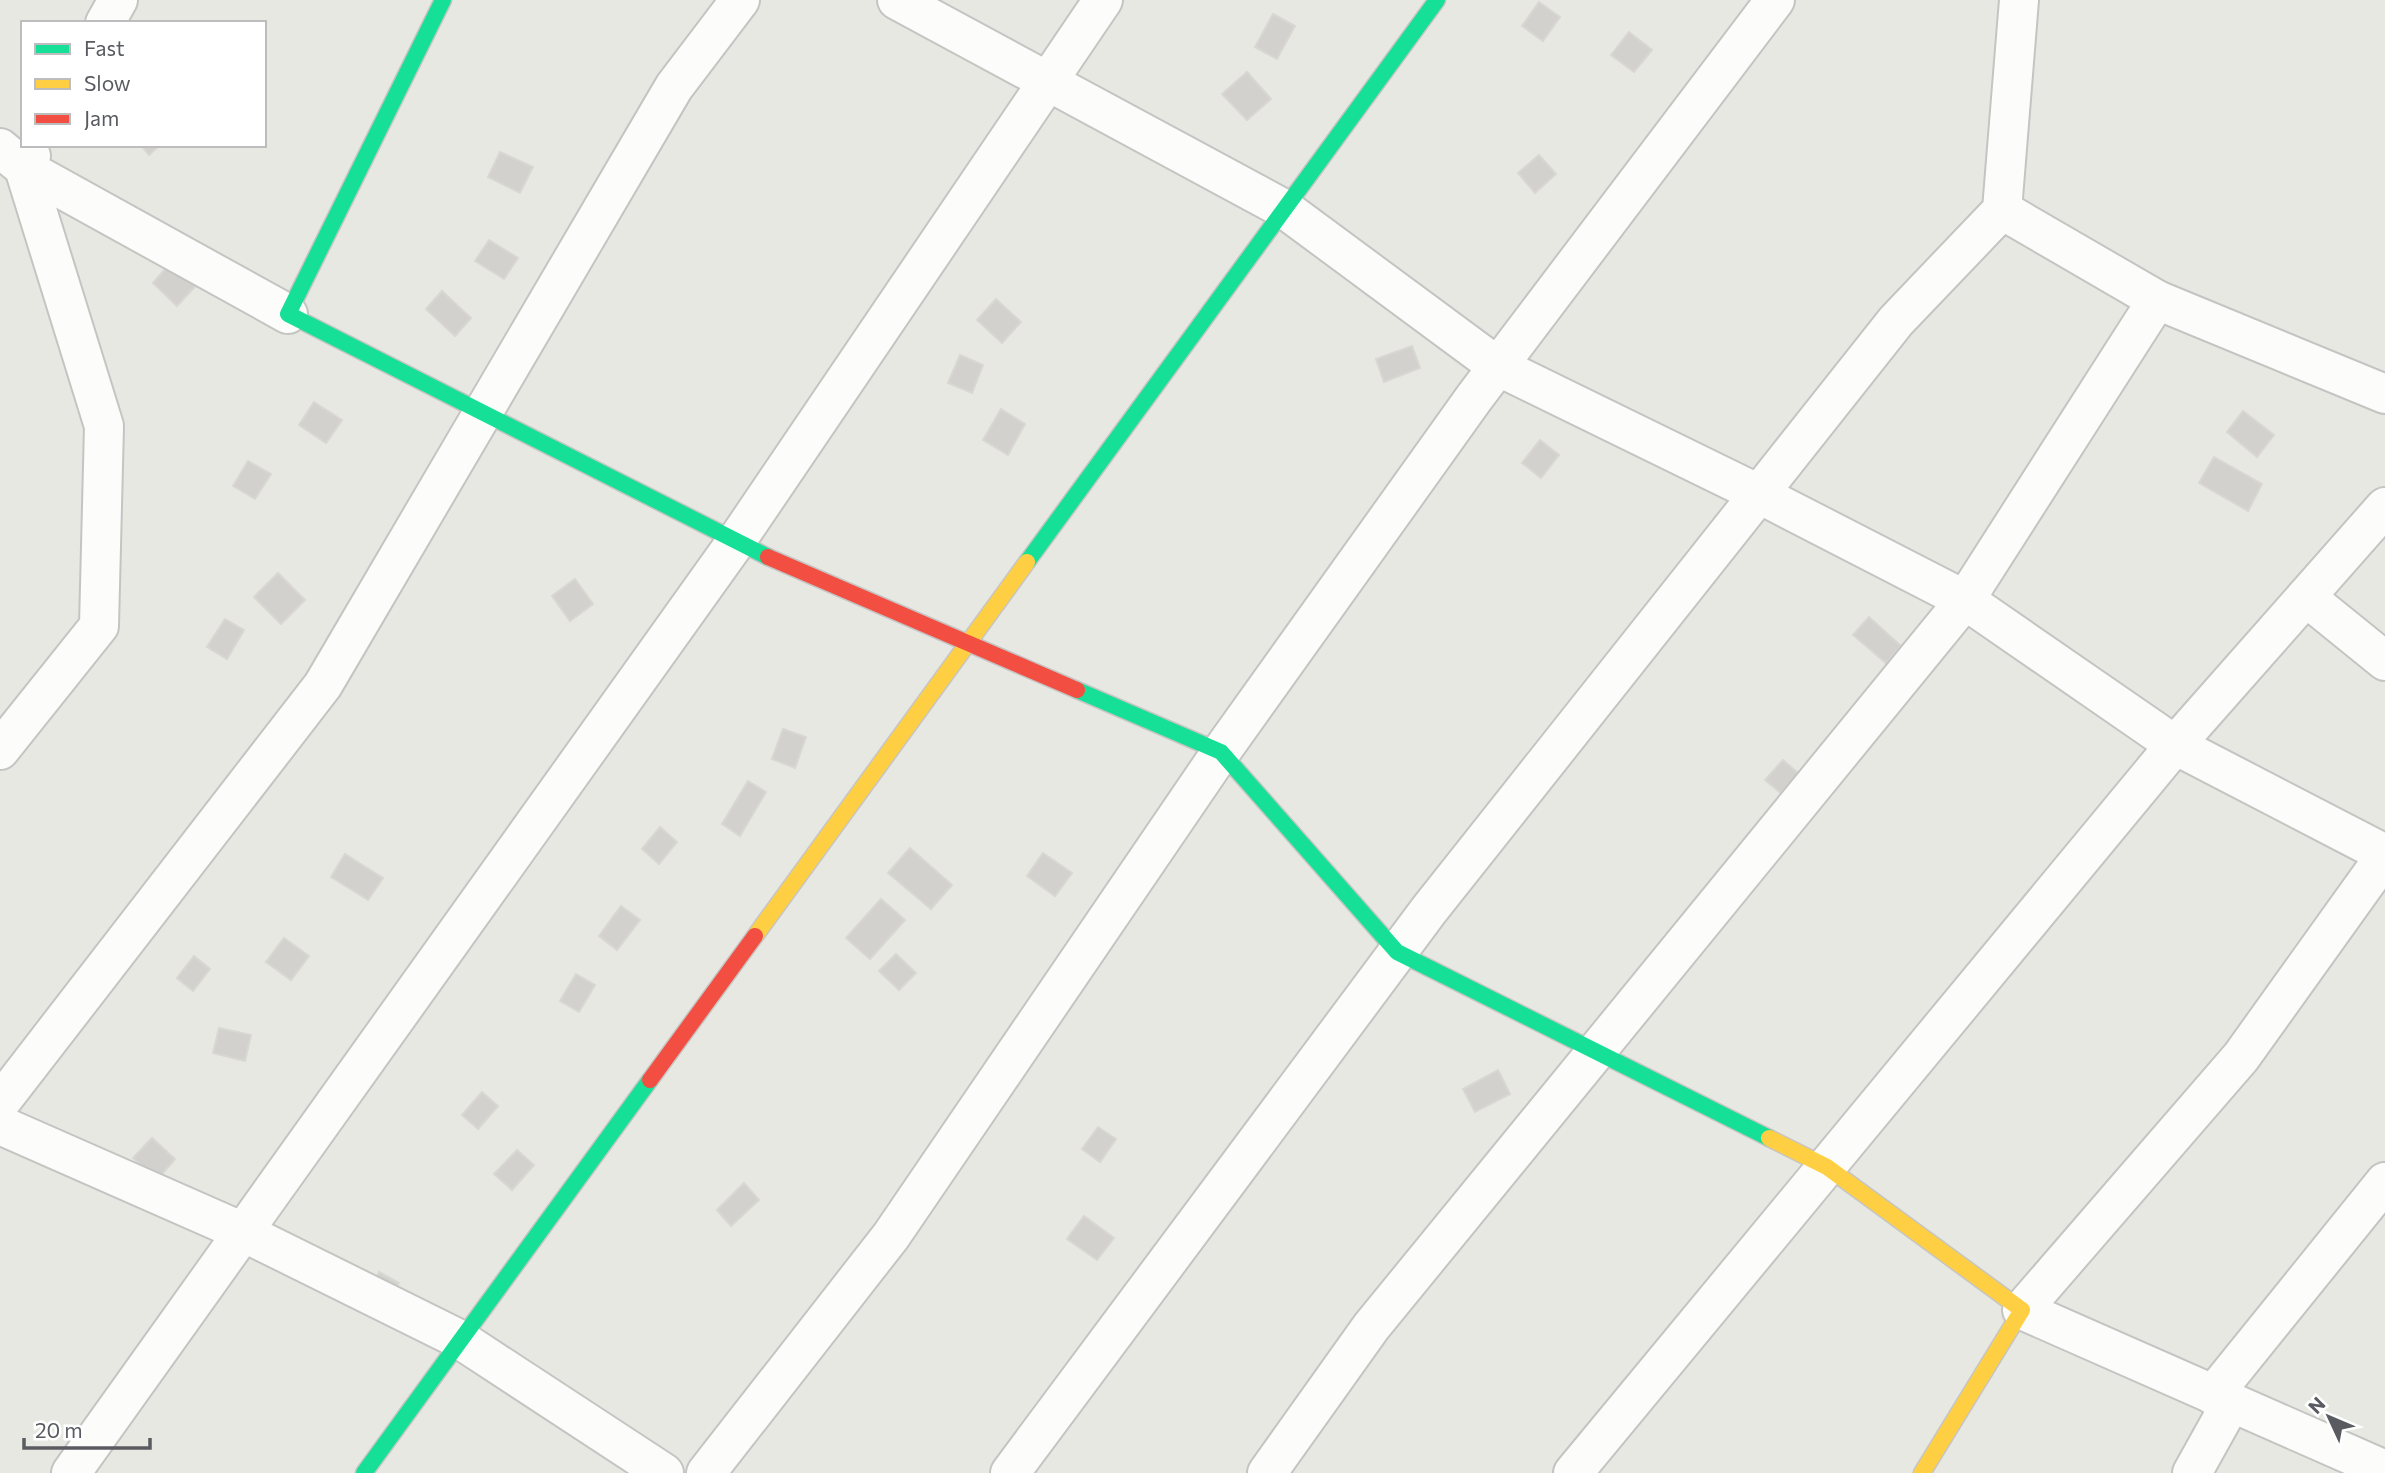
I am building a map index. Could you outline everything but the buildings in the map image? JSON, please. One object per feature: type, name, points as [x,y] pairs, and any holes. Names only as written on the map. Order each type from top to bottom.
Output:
[{"type":"street","points":[[106,21],[118,0]]},
{"type":"street","points":[[288,314],[443,0]]},
{"type":"street","points":[[0,1104],[323,685],[674,87],[740,0]]},
{"type":"street","points":[[897,0],[1286,210],[1497,366],[1759,494],[1965,600],[2175,745],[2385,855],[2241,1057],[2022,1310],[1922,1473]]},
{"type":"street","points":[[71,1473],[735,543],[1103,0]]},
{"type":"street","points":[[363,1473],[1437,0]]},
{"type":"street","points":[[706,1473],[891,1236],[1222,752],[1497,366],[1775,0]]},
{"type":"street","points":[[1010,1473],[1397,953],[1896,321],[2002,210],[2019,0]]},
{"type":"street","points":[[20,154],[288,314],[735,543],[1222,752],[1397,953],[1826,1167],[2022,1310],[2385,1470]]},
{"type":"street","points":[[0,750],[99,626],[104,426],[20,154]]},
{"type":"street","points":[[2002,210],[2157,300],[2385,394]]},
{"type":"street","points":[[1267,1473],[1371,1326],[1965,600],[2157,300]]},
{"type":"street","points":[[1573,1473],[2175,745],[2385,507]]},
{"type":"street","points":[[2306,597],[2385,661]]},
{"type":"street","points":[[0,1125],[243,1232],[461,1340],[664,1473]]},
{"type":"street","points":[[2192,1473],[2222,1399],[2385,1182]]},
{"type":"traffic: fast","points":[[443,0],[288,314],[768,557]]},
{"type":"traffic: fast","points":[[1027,562],[1437,0]]},
{"type":"traffic: fast","points":[[1077,690],[1221,752],[1397,952],[1769,1138]]},
{"type":"traffic: fast","points":[[364,1473],[650,1080]]},
{"type":"traffic: slow","points":[[755,936],[1027,562]]},
{"type":"traffic: slow","points":[[1769,1138],[1827,1167],[2022,1310],[1922,1473]]},
{"type":"traffic: jam","points":[[768,557],[1077,690]]},
{"type":"traffic: jam","points":[[650,1080],[755,936]]}]
